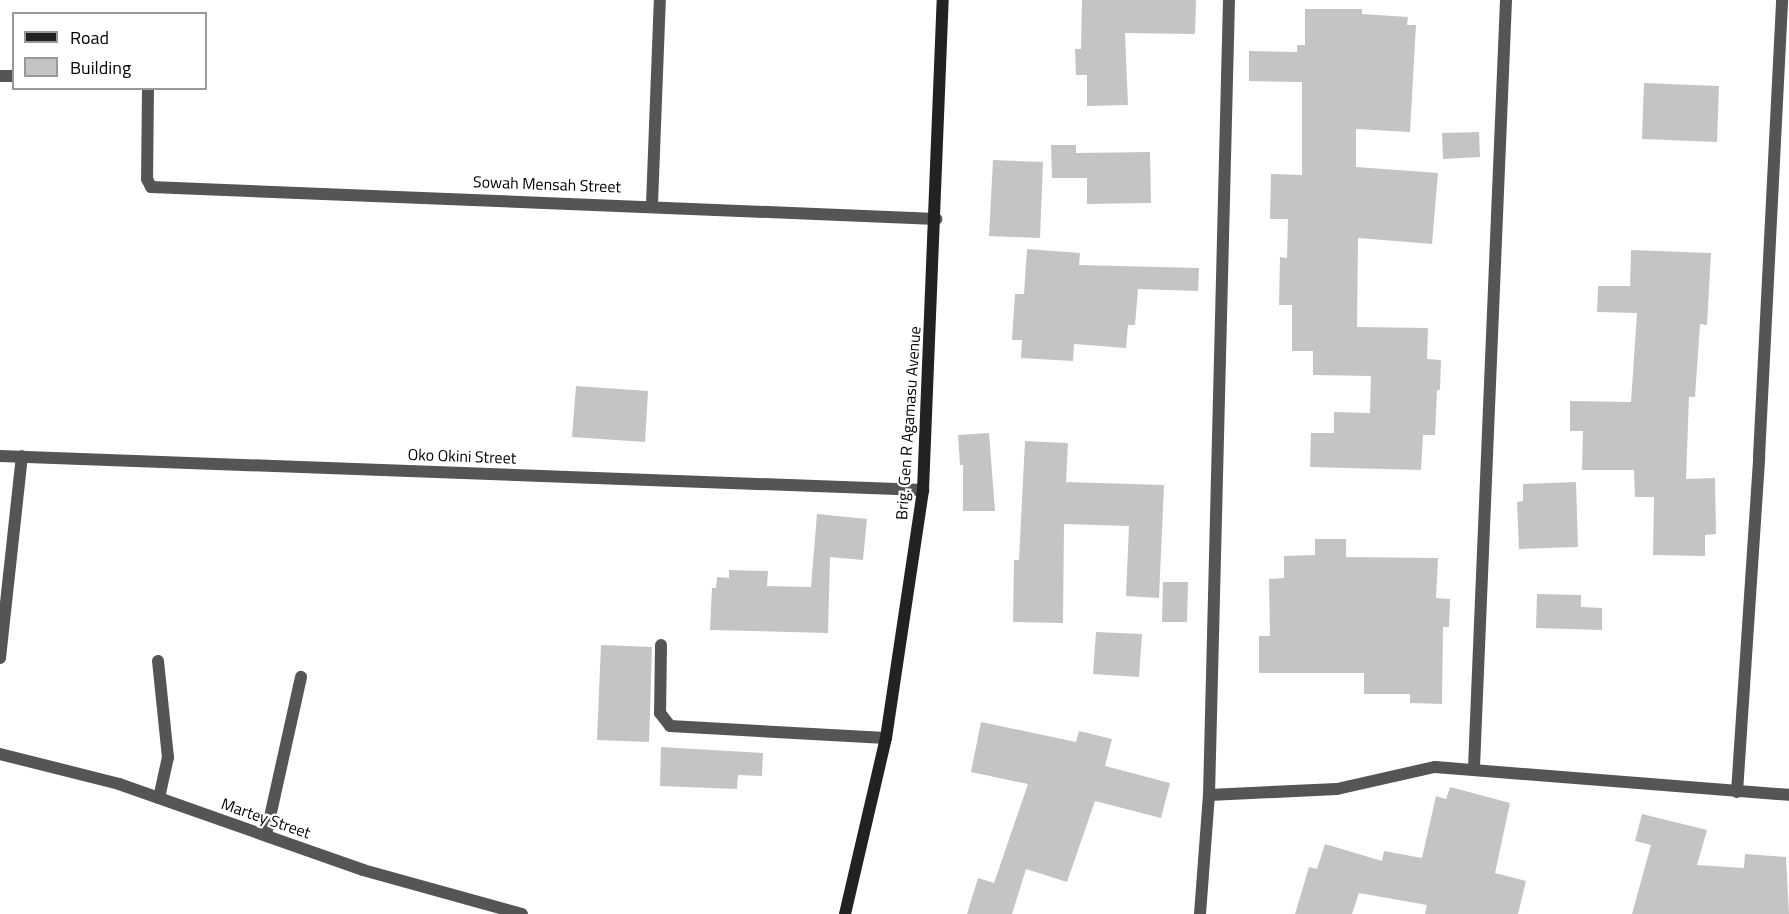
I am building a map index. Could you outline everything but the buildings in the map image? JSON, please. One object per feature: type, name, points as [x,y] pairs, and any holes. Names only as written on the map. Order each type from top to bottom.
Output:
[{"type":"street","points":[[652,204],[660,0]]},
{"type":"street","name":"Brig. Gen R Agamasu Avenue","points":[[844,914],[886,738],[923,490],[936,219],[943,0]]},
{"type":"street","points":[[1200,914],[1209,795],[1229,0]]},
{"type":"street","points":[[1474,767],[1506,0]]},
{"type":"street","points":[[1737,792],[1759,457],[1782,0]]},
{"type":"street","name":"Sowah Mensah Street","points":[[148,90],[147,184],[156,187],[652,204],[936,219]]},
{"type":"street","name":"Oko Okini Street","points":[[0,456],[923,490]]},
{"type":"street","points":[[0,658],[22,456]]},
{"type":"street","points":[[661,645],[660,713],[670,726],[886,738]]},
{"type":"street","points":[[158,661],[168,757],[159,798]]},
{"type":"street","points":[[266,836],[301,677]]},
{"type":"street","name":"Martey Street","points":[[0,754],[159,798],[363,870],[522,914]]},
{"type":"street","points":[[1209,795],[1337,789],[1436,767],[1474,767],[1789,795]]}]
